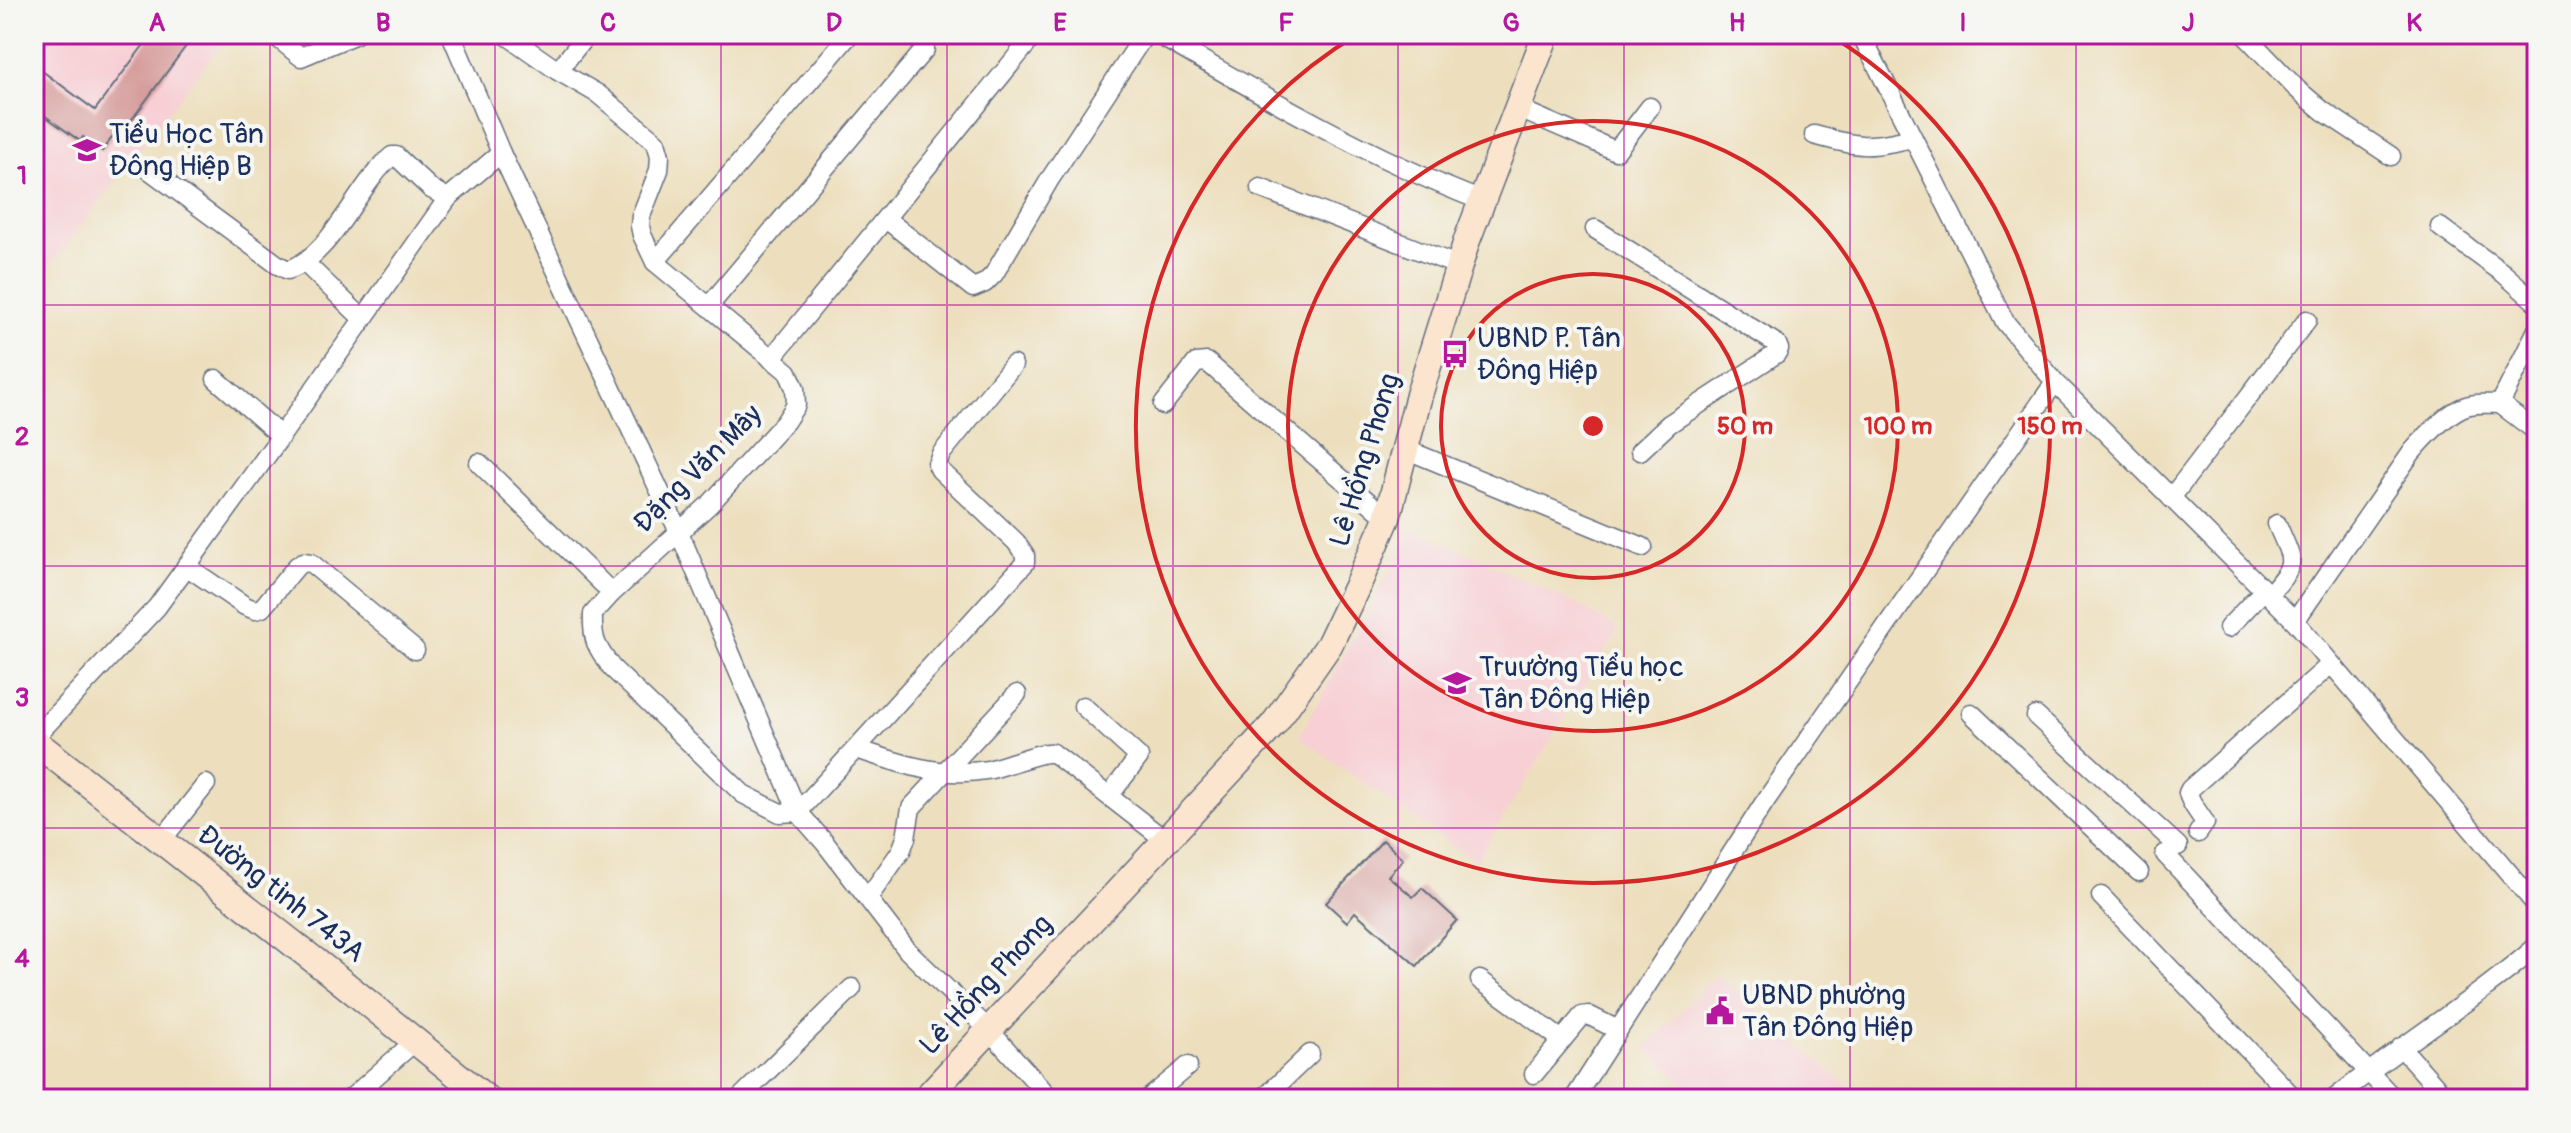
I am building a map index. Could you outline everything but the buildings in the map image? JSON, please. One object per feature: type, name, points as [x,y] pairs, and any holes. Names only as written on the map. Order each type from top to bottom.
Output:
[{"type":"main road","name":"Lê Hồng Phong","points":[[925,1099],[1274,724],[1329,645],[1387,518],[1419,395],[1459,266],[1546,34]]},
{"type":"main road","name":"Đường tỉnh 743A","points":[[34,739],[487,1099]]},
{"type":"street","points":[[273,34],[301,57],[356,34]]},
{"type":"street","points":[[451,34],[501,153],[679,532],[798,812],[908,951],[988,1029],[1051,1099]]},
{"type":"street","name":"Đặng Văn Mây","points":[[505,34],[598,94],[656,142],[660,156],[659,170],[640,226],[655,262],[788,372],[795,388],[796,405],[785,422],[710,504],[612,593],[593,614],[592,633],[596,647],[612,668],[743,794],[780,813],[798,812]]},
{"type":"street","points":[[558,71],[587,34]]},
{"type":"street","points":[[655,262],[850,34]]},
{"type":"street","points":[[771,359],[1035,34]]},
{"type":"street","points":[[886,219],[973,288],[985,283],[994,274],[1050,179],[1145,34]]},
{"type":"street","points":[[1157,34],[1280,106],[1440,185],[1482,201]]},
{"type":"street","points":[[1861,34],[2005,322],[2055,382],[2295,621],[2537,906]]},
{"type":"street","points":[[2244,34],[2323,111],[2391,156]]},
{"type":"street","points":[[709,306],[925,49]]},
{"type":"street","points":[[1517,108],[1616,151],[1650,107]]},
{"type":"street","points":[[1814,135],[1863,147],[1877,147],[1912,138]]},
{"type":"street","points":[[34,739],[157,607],[448,198],[501,153]]},
{"type":"street","points":[[148,169],[288,270],[316,253],[392,156],[396,156],[431,189],[448,198]]},
{"type":"street","points":[[1260,188],[1459,266]]},
{"type":"street","points":[[2440,227],[2503,273],[2537,303]]},
{"type":"street","points":[[1595,229],[1777,344],[1779,349],[1776,354],[1669,424],[1640,451]]},
{"type":"street","points":[[304,262],[363,319]]},
{"type":"street","points":[[2171,498],[2307,320]]},
{"type":"street","points":[[2500,404],[2537,330]]},
{"type":"street","points":[[1163,405],[1196,363],[1207,362],[1387,518]]},
{"type":"street","points":[[798,812],[1025,563],[1025,555],[1016,542],[937,464],[941,454],[1013,365]]},
{"type":"street","points":[[216,379],[281,436]]},
{"type":"street","points":[[1574,1099],[1764,803],[2055,382]]},
{"type":"street","points":[[2295,621],[2412,452],[2460,408],[2500,404],[2537,432]]},
{"type":"street","points":[[1405,449],[1643,547]]},
{"type":"street","points":[[479,463],[612,593]]},
{"type":"street","points":[[2228,628],[2291,567],[2291,557],[2277,524]]},
{"type":"street","points":[[186,566],[255,610],[262,608],[297,566],[303,562],[311,563],[415,650]]},
{"type":"street","points":[[2198,833],[2205,823],[2200,812],[2190,803],[2190,789],[2331,664]]},
{"type":"street","points":[[868,898],[901,851],[911,808],[1017,694]]},
{"type":"street","points":[[1083,706],[1139,757],[1109,796]]},
{"type":"street","points":[[1971,713],[2139,872]]},
{"type":"street","points":[[2036,716],[2172,850],[2394,1099]]},
{"type":"street","points":[[857,749],[945,773],[983,771],[1008,766],[1043,752],[1053,753],[1165,840]]},
{"type":"street","points":[[161,841],[206,784]]},
{"type":"street","points":[[2101,896],[2295,1099]]},
{"type":"street","points":[[2334,1099],[2401,1047],[2489,987],[2537,946]]},
{"type":"street","points":[[1480,980],[1562,1040]]},
{"type":"street","points":[[739,1099],[852,988]]},
{"type":"street","points":[[1534,1074],[1576,1022],[1588,1015],[1618,1030]]},
{"type":"street","points":[[350,1099],[414,1042]]},
{"type":"street","points":[[2401,1047],[2447,1099]]},
{"type":"street","points":[[1263,1099],[1310,1054]]},
{"type":"street","points":[[1148,1099],[1188,1066]]},
{"type":"shaded area","name":"Tiểu Học Tân Đông Hiệp B","points":[[34,34],[229,34],[45,272],[34,265]]},
{"type":"shaded area","name":"Truường Tiểu học Tân Đông Hiệp","points":[[1413,529],[1568,600],[1619,629],[1476,862],[1299,737]]},
{"type":"shaded area","name":"UBND phường Tân Đông Hiệp","points":[[1717,975],[1863,1099],[1703,1099],[1645,1048]]},
{"type":"place","name":"Tiểu Học Tân Đông Hiệp B","points":[[87,150]]},
{"type":"place","name":"UBND P. Tân Đông Hiệp","points":[[1455,354]]},
{"type":"place","name":"Truường Tiểu học Tân Đông Hiệp","points":[[1457,683]]},
{"type":"place","name":"UBND phường Tân Đông Hiệp","points":[[1720,1011]]}]
